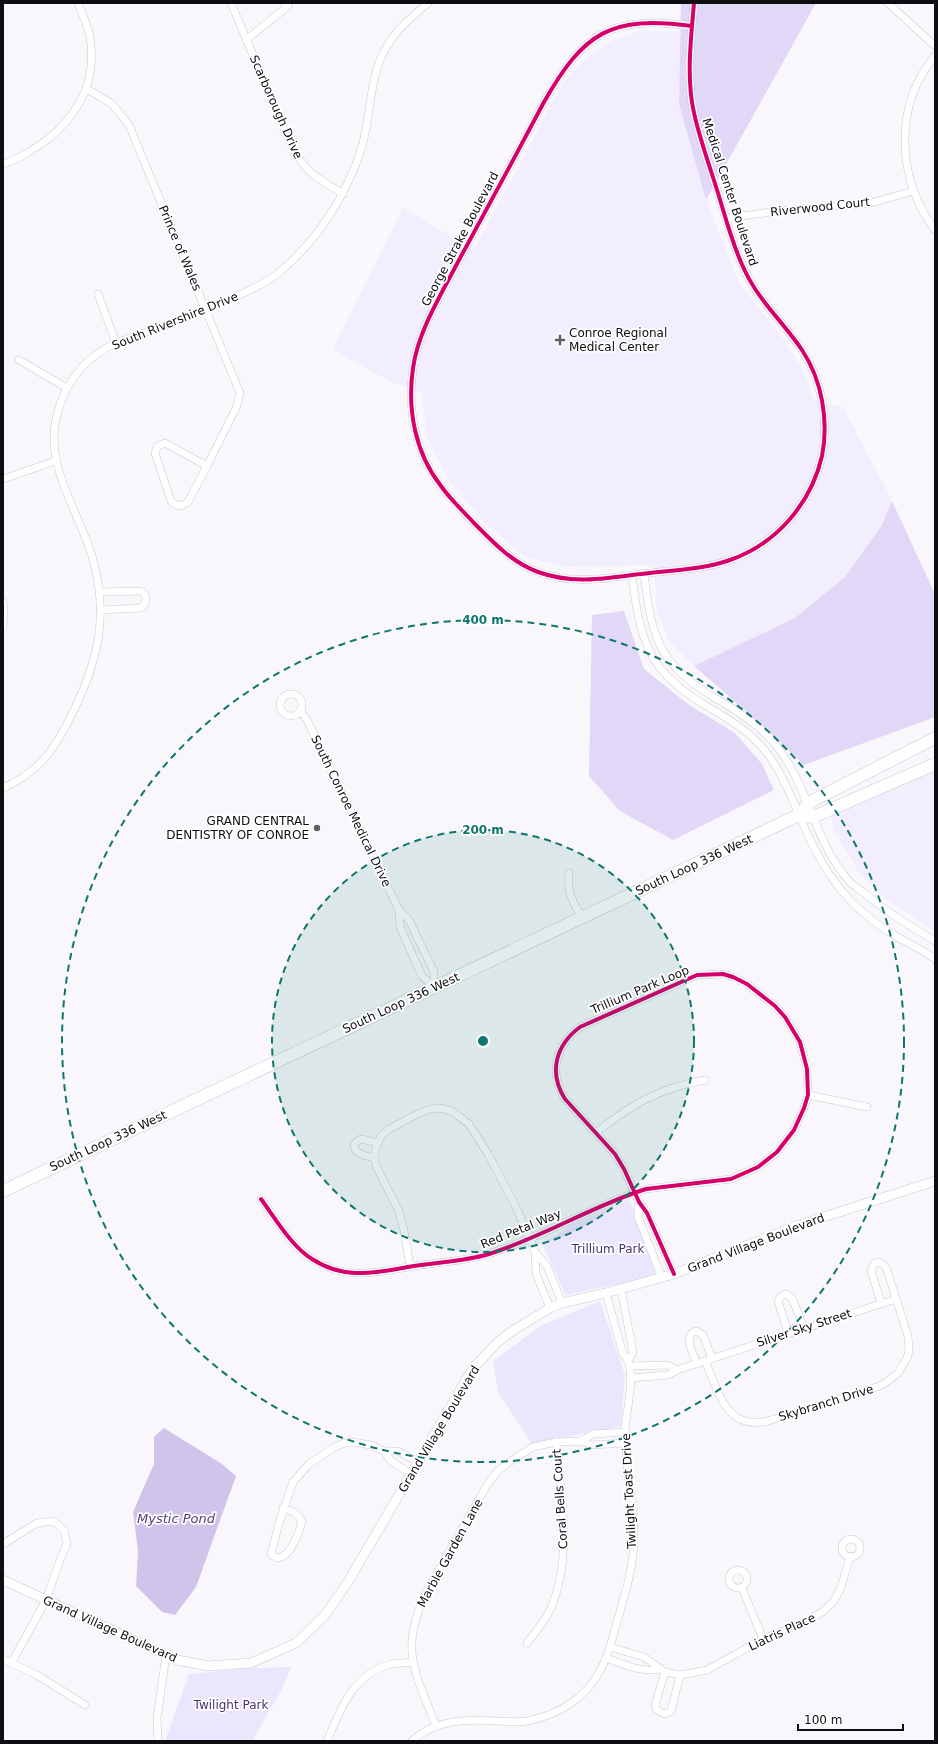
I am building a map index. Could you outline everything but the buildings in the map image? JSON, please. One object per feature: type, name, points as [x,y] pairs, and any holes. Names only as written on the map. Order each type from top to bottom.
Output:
[{"type":"main road","name":"South Loop 336 West","points":[[3,1191],[746,841],[799,815],[808,803],[935,738]]},
{"type":"main road","points":[[799,815],[813,817],[935,764]]},
{"type":"street","points":[[3,164],[21,157],[52,135],[68,120],[78,106],[87,89],[90,71],[90,38],[78,3]]},
{"type":"street","name":"Scarborough Drive","points":[[231,3],[290,143],[299,160],[310,173],[343,194]]},
{"type":"street","points":[[246,40],[288,6],[285,3]]},
{"type":"street","name":"South Rivershire Drive","points":[[3,788],[26,777],[35,769],[47,757],[65,728],[82,694],[95,660],[102,619],[100,592],[92,555],[55,461],[54,428],[67,388],[80,370],[95,356],[116,343],[206,311],[264,283],[281,270],[315,236],[343,194],[361,149],[376,76],[381,59],[388,44],[398,31],[428,3]]},
{"type":"street","name":"Medical Center Boulevard","points":[[632,575],[706,566],[728,561],[746,554],[779,531],[794,516],[806,498],[815,479],[821,457],[824,426],[823,403],[817,382],[802,350],[764,303],[753,286],[736,251],[694,112],[690,69],[694,3]]},
{"type":"street","points":[[888,3],[935,46]]},
{"type":"street","name":"George Strake Boulevard","points":[[632,575],[583,580],[561,578],[524,566],[496,546],[440,486],[422,454],[416,435],[411,404],[413,366],[418,348],[436,303],[560,73],[572,57],[597,36],[614,28],[628,24],[666,22],[692,26]]},
{"type":"street","points":[[935,56],[924,69],[910,102],[907,120],[905,156],[914,191],[926,218],[935,230]]},
{"type":"street","name":"Prince of Wales","points":[[87,89],[112,104],[129,125],[240,392],[237,406],[207,466],[188,502],[181,506],[176,505],[171,501],[155,453],[156,449],[161,444],[168,444],[207,466]]},
{"type":"street","name":"Riverwood Court","points":[[726,218],[780,211],[871,203],[914,191]]},
{"type":"street","points":[[98,294],[116,343]]},
{"type":"street","points":[[18,360],[67,388]]},
{"type":"street","points":[[3,479],[55,461]]},
{"type":"street","points":[[644,574],[651,623],[661,647],[668,658],[694,685],[749,719],[760,728],[779,749],[790,766],[830,853],[850,882],[896,918],[935,941]]},
{"type":"street","points":[[632,575],[636,609],[640,627],[650,652],[658,665],[676,686],[689,696],[742,728],[758,742],[773,761],[828,873],[848,897],[873,920],[894,935],[935,959]]},
{"type":"street","points":[[100,592],[140,591],[144,593],[147,598],[141,608],[101,610]]},
{"type":"street","points":[[3,601],[3,626]]},
{"type":"street","name":"South Conroe Medical Drive","points":[[301,712],[307,720],[399,910],[409,920],[434,972],[434,987]]},
{"type":"street","points":[[742,728],[749,719]]},
{"type":"street","points":[[569,873],[569,895],[582,918]]},
{"type":"street","name":"South Conroe Medical Drive","points":[[399,910],[400,927],[422,976],[434,987]]},
{"type":"street","name":"Trillium Park Loop","points":[[634,1193],[646,1189],[731,1179],[758,1167],[777,1152],[794,1130],[808,1095],[807,1068],[800,1042],[789,1022],[775,1006],[747,984],[733,977],[722,974],[697,975],[580,1027],[569,1035],[558,1054],[556,1065],[557,1082],[560,1091],[565,1099],[615,1154],[624,1169],[634,1193],[647,1213],[674,1274]]},
{"type":"street","points":[[596,1133],[620,1113],[638,1102],[690,1082],[706,1080]]},
{"type":"street","points":[[808,1095],[867,1108]]},
{"type":"street","points":[[410,1266],[399,1211],[378,1170],[376,1158],[378,1143],[382,1135],[388,1130],[415,1115],[430,1109],[440,1108],[452,1111],[469,1124],[488,1154],[515,1205],[530,1238],[535,1252],[536,1274],[550,1308]]},
{"type":"street","points":[[376,1158],[357,1153],[354,1150],[354,1144],[361,1138],[378,1143]]},
{"type":"street","name":"Grand Village Boulevard","points":[[3,1580],[177,1660],[208,1666],[251,1663],[296,1643],[326,1615],[348,1582],[473,1368],[498,1342],[512,1331],[550,1308],[562,1303],[662,1278],[796,1226],[935,1181]]},
{"type":"street","name":"Red Petal Way","points":[[261,1199],[301,1250],[311,1259],[340,1272],[356,1274],[489,1254],[634,1193]]},
{"type":"street","name":"Trillium Park Loop","points":[[639,1202],[638,1217],[662,1278]]},
{"type":"street","points":[[535,1252],[547,1266],[562,1303]]},
{"type":"street","name":"Skybranch Drive","points":[[705,1361],[720,1396],[730,1413],[744,1421],[751,1423],[773,1420],[874,1388],[884,1384],[895,1376],[907,1358],[909,1344],[908,1336],[887,1270],[881,1262],[875,1263],[871,1270],[881,1303]]},
{"type":"street","name":"Twilight Toast Drive","points":[[412,1741],[436,1726],[469,1719],[527,1721],[550,1714],[574,1701],[584,1692],[593,1682],[606,1658],[628,1584],[634,1540],[625,1432],[630,1378],[629,1363],[633,1352],[621,1289]]},
{"type":"street","name":"Twilight Toast Drive","points":[[606,1293],[623,1354],[629,1363]]},
{"type":"street","points":[[788,1334],[778,1301],[781,1296],[788,1294],[793,1300],[804,1328]]},
{"type":"street","name":"Silver Sky Street","points":[[630,1378],[668,1375],[677,1370],[712,1358],[896,1299]]},
{"type":"street","points":[[697,1364],[688,1339],[690,1335],[696,1331],[703,1335],[712,1358]]},
{"type":"street","points":[[629,1363],[668,1364],[677,1370]]},
{"type":"street","name":"Marble Garden Lane","points":[[581,1441],[593,1434],[625,1432]]},
{"type":"street","name":"Marble Garden Lane","points":[[436,1726],[413,1662],[411,1642],[418,1610],[487,1485],[497,1472],[522,1453],[533,1447],[556,1442],[581,1441],[591,1445],[626,1443]]},
{"type":"street","points":[[283,1508],[292,1511],[299,1516],[302,1522],[290,1550],[285,1556],[275,1558],[271,1554],[283,1508],[293,1482],[309,1464],[335,1447],[344,1443],[353,1442],[371,1445],[384,1451],[398,1451],[418,1462]]},
{"type":"street","name":"Coral Bells Court","points":[[527,1644],[541,1626],[551,1608],[564,1558],[564,1526],[556,1442]]},
{"type":"street","points":[[384,1451],[391,1461],[412,1474]]},
{"type":"street","points":[[3,1544],[37,1523],[53,1521],[64,1530],[67,1544],[46,1600],[12,1662]]},
{"type":"street","name":"Liatris Place","points":[[610,1647],[644,1657],[662,1670],[680,1675],[707,1670],[763,1639],[813,1619],[827,1609],[841,1588],[850,1556]]},
{"type":"street","points":[[742,1588],[763,1639]]},
{"type":"street","points":[[158,1741],[157,1719],[166,1655]]},
{"type":"street","name":"Liatris Place","points":[[606,1658],[641,1669],[651,1671],[662,1670]]},
{"type":"street","points":[[3,1659],[37,1675],[85,1705]]},
{"type":"street","points":[[327,1741],[347,1696],[358,1683],[373,1671],[391,1664],[413,1662]]},
{"type":"street","points":[[662,1670],[655,1705],[658,1710],[664,1714],[671,1711],[680,1675]]},
{"type":"shaded area","points":[[681,3],[816,3],[706,200],[679,104]]},
{"type":"shaded area","name":"Conroe Regional Medical Center","points":[[641,30],[680,32],[679,104],[706,200],[740,285],[777,330],[802,368],[814,399],[843,407],[892,501],[882,525],[845,577],[795,618],[694,666],[668,640],[657,610],[654,565],[566,567],[525,557],[484,522],[449,480],[427,438],[422,392],[394,383],[332,350],[403,208],[474,250],[563,83],[584,60],[607,43]]},
{"type":"shaded area","points":[[892,501],[935,594],[935,717],[804,765],[763,726],[694,666],[795,618],[845,577],[882,525]]},
{"type":"shaded area","points":[[624,611],[644,669],[689,705],[735,733],[762,764],[774,790],[673,840],[620,811],[589,776],[592,615]]},
{"type":"shaded area","points":[[935,768],[935,931],[888,901],[859,873],[835,832],[831,817]]},
{"type":"green space","name":"Trillium Park","points":[[630,1200],[656,1276],[566,1295],[542,1244],[571,1225]]},
{"type":"green space","points":[[600,1301],[625,1375],[621,1426],[532,1444],[498,1392],[493,1361],[542,1325]]},
{"type":"green space","name":"Twilight Park","points":[[291,1667],[281,1691],[252,1741],[165,1741],[189,1674],[249,1668]]},
{"type":"water","name":"Mystic Pond","points":[[164,1428],[222,1464],[236,1476],[196,1587],[175,1615],[162,1612],[136,1586],[138,1551],[133,1512],[154,1464],[154,1437]]},
{"type":"cycle path","points":[[692,26],[664,23],[640,23],[620,27],[603,34],[587,44],[573,59],[544,102],[445,286],[425,326],[416,354],[411,383],[412,415],[419,445],[432,473],[452,500],[503,551],[528,568],[551,576],[577,579],[602,579],[708,566],[730,560],[747,553],[776,533],[800,506],[817,474],[822,456],[825,429],[824,415],[815,374],[802,350],[764,302],[745,271],[730,233],[699,133],[690,86],[690,58],[694,3]]},
{"type":"cycle path","points":[[261,1199],[291,1240],[312,1259],[324,1266],[336,1270],[371,1273],[479,1257],[529,1239],[606,1204],[626,1196],[646,1189],[731,1179],[758,1167],[777,1152],[794,1130],[808,1095],[807,1069],[800,1042],[785,1017],[775,1006],[747,984],[723,974],[697,975],[580,1027],[565,1042],[557,1060],[557,1079],[565,1099],[615,1154],[624,1169],[639,1202],[647,1213],[674,1274]]},
{"type":"place","name":"Conroe Regional Medical Center","points":[[560,340]]},
{"type":"place","name":"GRAND CENTRAL DENTISTRY OF CONROE","points":[[317,828]]}]
